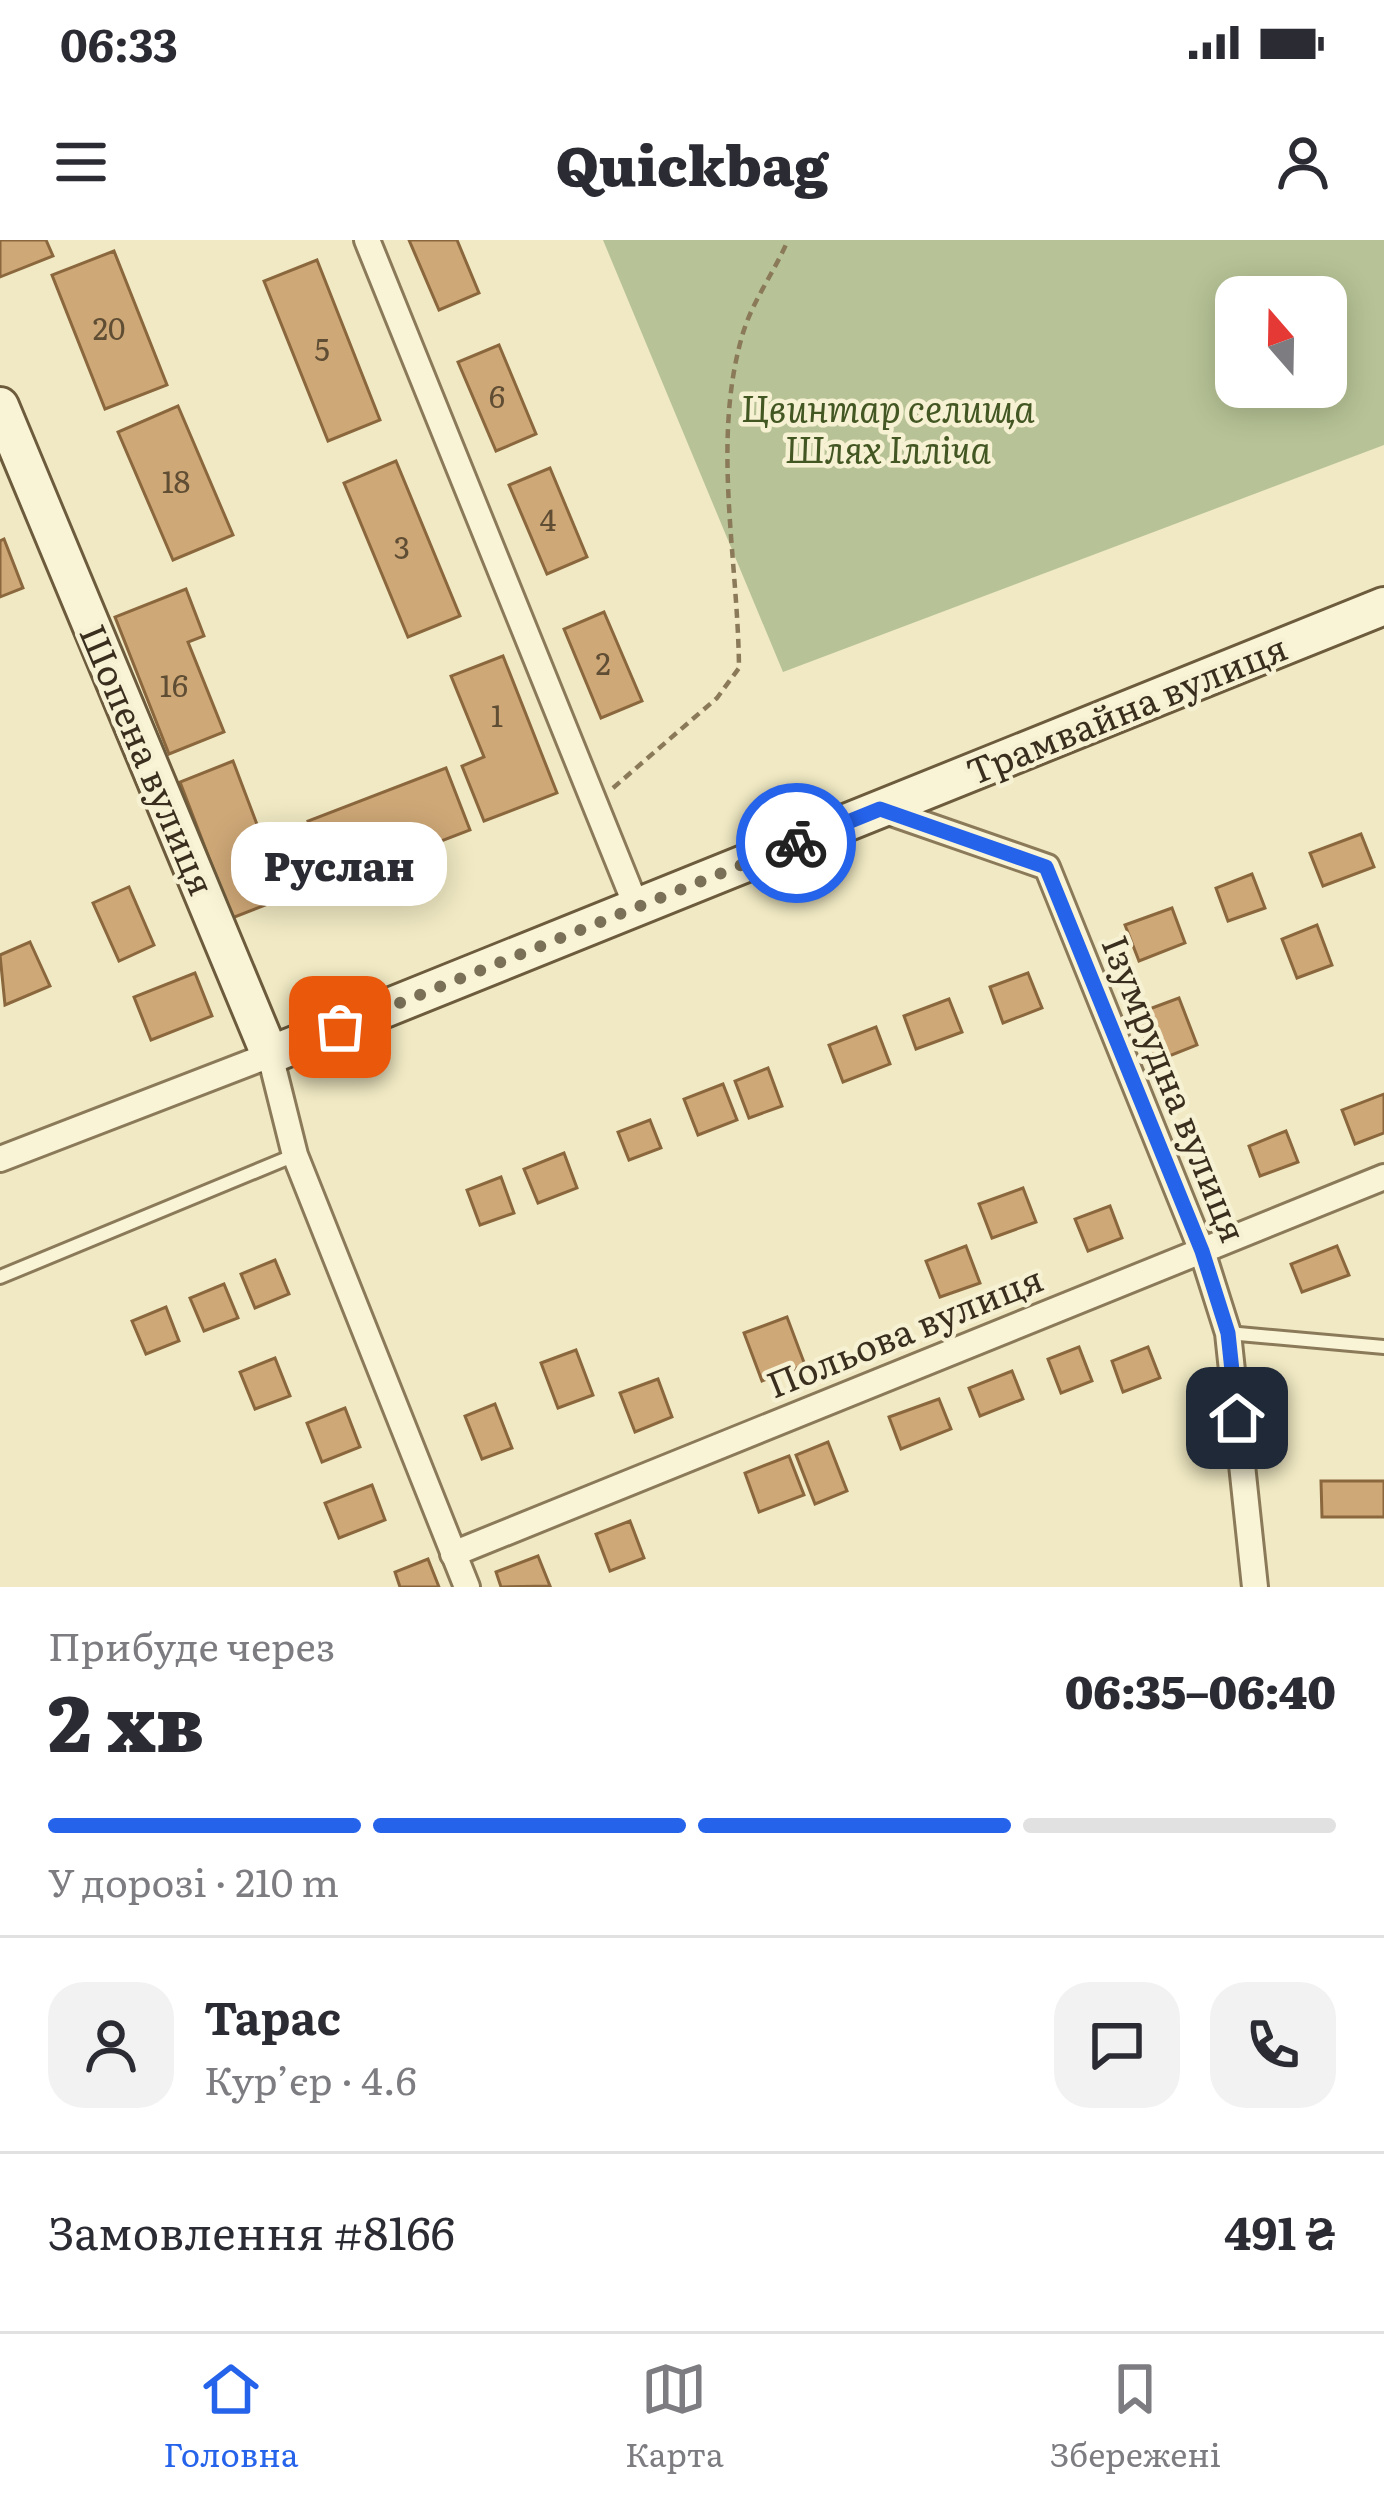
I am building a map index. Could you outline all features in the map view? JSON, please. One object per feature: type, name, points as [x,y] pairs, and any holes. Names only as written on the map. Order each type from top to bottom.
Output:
[{"type":"street","points":[[367,240],[637,908]]},
{"type":"street","name":"Шопена вулиця","points":[[0,406],[12,469],[270,1055],[295,1156],[467,1587]]},
{"type":"street","name":"Трамвайна вулиця","points":[[0,1159],[270,1055],[1384,606]]},
{"type":"street","name":"Ізумрудна вулиця","points":[[880,809],[1046,867],[1202,1251],[1228,1333],[1255,1587]]},
{"type":"street","name":"Польова вулиця","points":[[453,1553],[1384,1177]]},
{"type":"lane","points":[[0,1277],[295,1156]]},
{"type":"lane","points":[[1228,1333],[1384,1347]]},
{"type":"path","points":[[595,803],[717,698],[739,668],[726,441],[734,370],[745,327],[788,240]]},
{"type":"green space","name":"Цвинтар селища Шлях Ілліча","points":[[603,240],[1384,240],[1384,445],[783,672]]},
{"type":"building","points":[[0,240],[46,240],[53,256],[0,277]]},
{"type":"building","points":[[409,240],[457,240],[479,293],[439,310]]},
{"type":"building","points":[[114,251],[167,385],[105,409],[52,275]]},
{"type":"building","points":[[317,260],[380,420],[328,441],[264,281]]},
{"type":"building","points":[[499,345],[536,434],[496,451],[458,362]]},
{"type":"building","points":[[178,406],[233,535],[173,560],[118,432]]},
{"type":"building","points":[[396,461],[460,616],[408,637],[344,483]]},
{"type":"building","points":[[550,468],[587,557],[547,574],[509,485]]},
{"type":"building","points":[[4,539],[23,588],[0,597],[0,541]]},
{"type":"building","points":[[186,589],[204,636],[188,642],[224,732],[169,754],[115,617]]},
{"type":"building","points":[[604,612],[642,701],[601,718],[564,629]]},
{"type":"building","points":[[503,656],[557,793],[484,821],[462,766],[484,757],[451,676]]},
{"type":"building","points":[[233,761],[264,843],[288,834],[309,888],[232,918],[180,782]]},
{"type":"building","points":[[446,768],[470,830],[332,883],[308,821]]},
{"type":"building","points":[[1361,834],[1374,867],[1323,886],[1310,853]]},
{"type":"building","points":[[1252,874],[1265,908],[1228,921],[1216,888]]},
{"type":"building","points":[[129,887],[154,945],[119,961],[93,903]]},
{"type":"building","points":[[1172,908],[1185,943],[1139,961],[1125,925]]},
{"type":"building","points":[[1317,925],[1332,965],[1297,978],[1282,939]]},
{"type":"building","points":[[30,942],[50,986],[5,1005],[0,955]]},
{"type":"building","points":[[195,973],[212,1016],[151,1040],[134,997]]},
{"type":"building","points":[[1028,973],[1042,1008],[1003,1023],[990,987]]},
{"type":"building","points":[[1179,998],[1197,1045],[1154,1062],[1136,1014]]},
{"type":"building","points":[[949,999],[962,1032],[916,1049],[904,1016]]},
{"type":"building","points":[[876,1027],[890,1064],[843,1082],[829,1045]]},
{"type":"building","points":[[768,1068],[782,1106],[749,1118],[735,1081]]},
{"type":"building","points":[[723,1084],[737,1120],[698,1135],[684,1099]]},
{"type":"building","points":[[1384,1094],[1384,1133],[1355,1144],[1342,1110]]},
{"type":"building","points":[[650,1120],[661,1148],[629,1160],[618,1132]]},
{"type":"building","points":[[1286,1131],[1298,1162],[1260,1176],[1249,1146]]},
{"type":"building","points":[[564,1153],[577,1188],[538,1203],[524,1169]]},
{"type":"building","points":[[501,1177],[514,1213],[480,1225],[467,1190]]},
{"type":"building","points":[[1023,1188],[1036,1222],[992,1238],[979,1204]]},
{"type":"building","points":[[1110,1206],[1122,1238],[1088,1251],[1075,1219]]},
{"type":"building","points":[[966,1246],[980,1283],[940,1297],[926,1261]]},
{"type":"building","points":[[1337,1246],[1349,1275],[1302,1292],[1291,1264]]},
{"type":"building","points":[[275,1260],[289,1294],[255,1308],[241,1274]]},
{"type":"building","points":[[224,1284],[238,1318],[204,1331],[190,1298]]},
{"type":"building","points":[[166,1307],[179,1341],[146,1354],[132,1321]]},
{"type":"building","points":[[787,1317],[805,1365],[762,1381],[744,1333]]},
{"type":"building","points":[[1079,1347],[1092,1381],[1061,1393],[1048,1359]]},
{"type":"building","points":[[1148,1347],[1160,1378],[1123,1392],[1112,1361]]},
{"type":"building","points":[[576,1350],[593,1395],[558,1408],[541,1363]]},
{"type":"building","points":[[275,1358],[290,1396],[255,1409],[240,1372]]},
{"type":"building","points":[[1012,1371],[1023,1399],[980,1416],[969,1388]]},
{"type":"building","points":[[658,1379],[672,1417],[635,1432],[620,1393]]},
{"type":"building","points":[[939,1399],[951,1429],[901,1449],[889,1417]]},
{"type":"building","points":[[495,1404],[512,1448],[482,1459],[465,1416]]},
{"type":"building","points":[[345,1408],[360,1447],[322,1462],[307,1423]]},
{"type":"building","points":[[828,1442],[847,1491],[815,1504],[796,1455]]},
{"type":"building","points":[[789,1456],[804,1495],[759,1512],[745,1473]]},
{"type":"building","points":[[1321,1481],[1384,1481],[1384,1517],[1322,1517]]},
{"type":"building","points":[[372,1485],[385,1520],[339,1538],[325,1503]]},
{"type":"building","points":[[630,1521],[644,1558],[610,1571],[596,1534]]},
{"type":"building","points":[[538,1556],[550,1586],[501,1587],[496,1572]]},
{"type":"building","points":[[428,1559],[439,1587],[400,1587],[395,1572]]},
{"type":"way so far","points":[[340,1027],[796,843]]},
{"type":"place","name":"Руслан","points":[[340,1027]]},
{"type":"route","points":[[796,843],[880,809],[1046,867],[1202,1251],[1228,1333],[1237,1418]]}]
